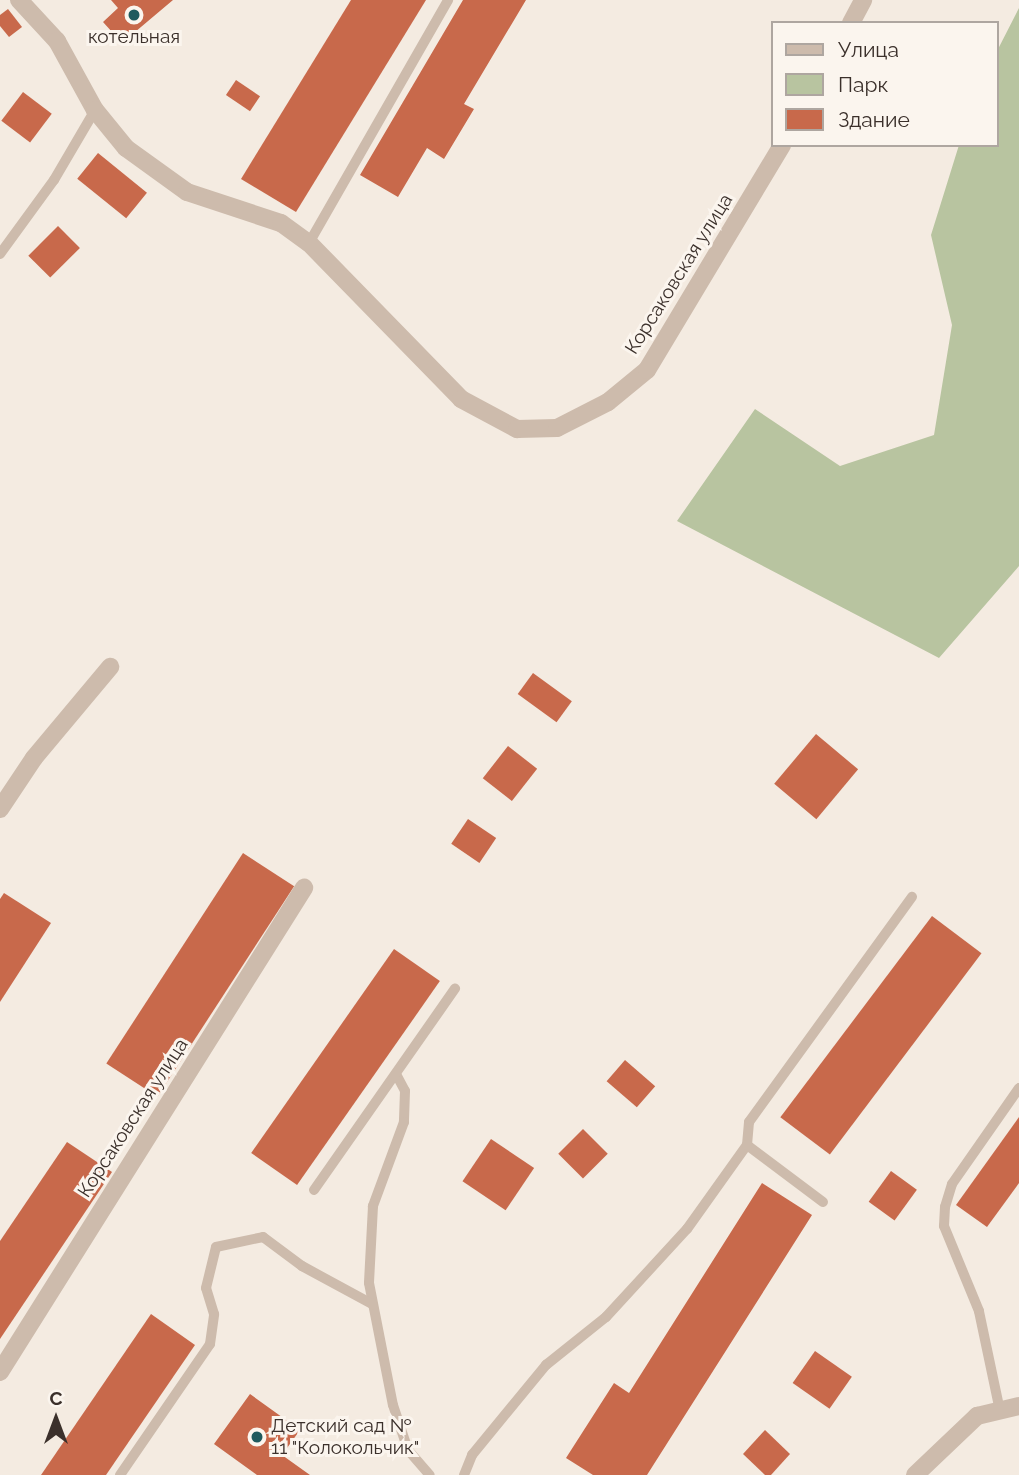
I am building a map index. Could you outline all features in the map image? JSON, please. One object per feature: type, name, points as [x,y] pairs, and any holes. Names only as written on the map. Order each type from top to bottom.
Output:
[{"type":"street","points":[[19,0],[57,41],[95,110],[126,148],[187,192],[281,223],[309,243]]},
{"type":"street","points":[[852,21],[863,0]]},
{"type":"street","name":"Корсаковская улица","points":[[309,243],[461,399],[517,429],[557,428],[608,401],[647,370],[781,147]]},
{"type":"street","points":[[0,809],[33,758],[110,667]]},
{"type":"street","name":"Корсаковская улица","points":[[0,1372],[304,888]]},
{"type":"street","points":[[915,1475],[976,1416],[1019,1406]]},
{"type":"lane","points":[[309,243],[448,0]]},
{"type":"lane","points":[[0,254],[54,180],[95,110]]},
{"type":"lane","points":[[464,1475],[471,1455],[546,1365],[606,1317],[669,1249],[747,1145],[749,1122],[912,897]]},
{"type":"lane","points":[[314,1191],[455,989]]},
{"type":"lane","points":[[396,1074],[405,1091],[404,1122],[373,1206],[369,1244],[372,1304],[387,1381],[408,1450],[430,1475]]},
{"type":"lane","points":[[1000,1410],[979,1311],[944,1226],[945,1207],[952,1185],[1019,1088]]},
{"type":"lane","points":[[747,1145],[823,1202]]},
{"type":"lane","points":[[120,1475],[210,1344],[214,1314],[206,1288],[216,1247],[263,1237],[302,1266],[372,1304]]},
{"type":"green space","points":[[1019,8],[1019,566],[939,658],[677,521],[755,409],[840,466],[934,435],[952,325],[931,235],[958,147],[998,147],[998,49]]},
{"type":"building","name":"котельная","points":[[111,0],[173,0],[122,43],[103,22],[118,8]]},
{"type":"building","points":[[351,0],[426,0],[296,212],[241,179]]},
{"type":"building","points":[[463,0],[526,0],[464,104],[474,109],[444,159],[427,148],[398,197],[360,175]]},
{"type":"building","points":[[8,9],[22,27],[9,37],[0,26],[0,15]]},
{"type":"building","points":[[236,80],[260,96],[250,111],[226,95]]},
{"type":"building","points":[[23,92],[52,114],[30,142],[1,121]]},
{"type":"building","points":[[98,153],[147,193],[126,218],[77,179]]},
{"type":"building","points":[[58,226],[80,248],[50,278],[28,256]]},
{"type":"building","points":[[533,673],[572,701],[557,722],[518,694]]},
{"type":"building","points":[[816,734],[858,769],[816,819],[774,784]]},
{"type":"building","points":[[508,746],[537,769],[512,801],[483,778]]},
{"type":"building","points":[[468,819],[496,838],[479,863],[451,844]]},
{"type":"building","points":[[243,853],[294,886],[157,1097],[106,1064]]},
{"type":"building","points":[[4,893],[51,923],[0,1002],[0,899]]},
{"type":"building","points":[[932,916],[982,953],[830,1155],[780,1117]]},
{"type":"building","points":[[394,949],[440,981],[297,1185],[251,1153]]},
{"type":"building","points":[[625,1060],[655,1086],[637,1107],[607,1081]]},
{"type":"building","points":[[1019,1117],[1019,1183],[987,1227],[956,1205]]},
{"type":"building","points":[[583,1129],[608,1154],[583,1178],[558,1154]]},
{"type":"building","points":[[491,1139],[534,1168],[506,1210],[462,1181]]},
{"type":"building","points":[[67,1142],[112,1172],[0,1339],[0,1241]]},
{"type":"building","points":[[891,1171],[917,1190],[895,1221],[869,1202]]},
{"type":"building","points":[[762,1183],[812,1215],[647,1475],[593,1475],[566,1458],[614,1383],[629,1393]]},
{"type":"building","points":[[151,1314],[195,1345],[106,1475],[41,1475]]},
{"type":"building","points":[[815,1351],[852,1377],[829,1409],[793,1383]]},
{"type":"building","name":"Детский сад № 11 \"Колокольчик\"","points":[[250,1394],[300,1430],[282,1455],[310,1475],[257,1475],[214,1444]]},
{"type":"building","points":[[765,1430],[790,1454],[771,1475],[765,1475],[743,1454]]},
{"type":"place","name":"котельная","points":[[134,15]]},
{"type":"place","name":"Детский сад № 11 \"Колокольчик\"","points":[[257,1437]]}]
